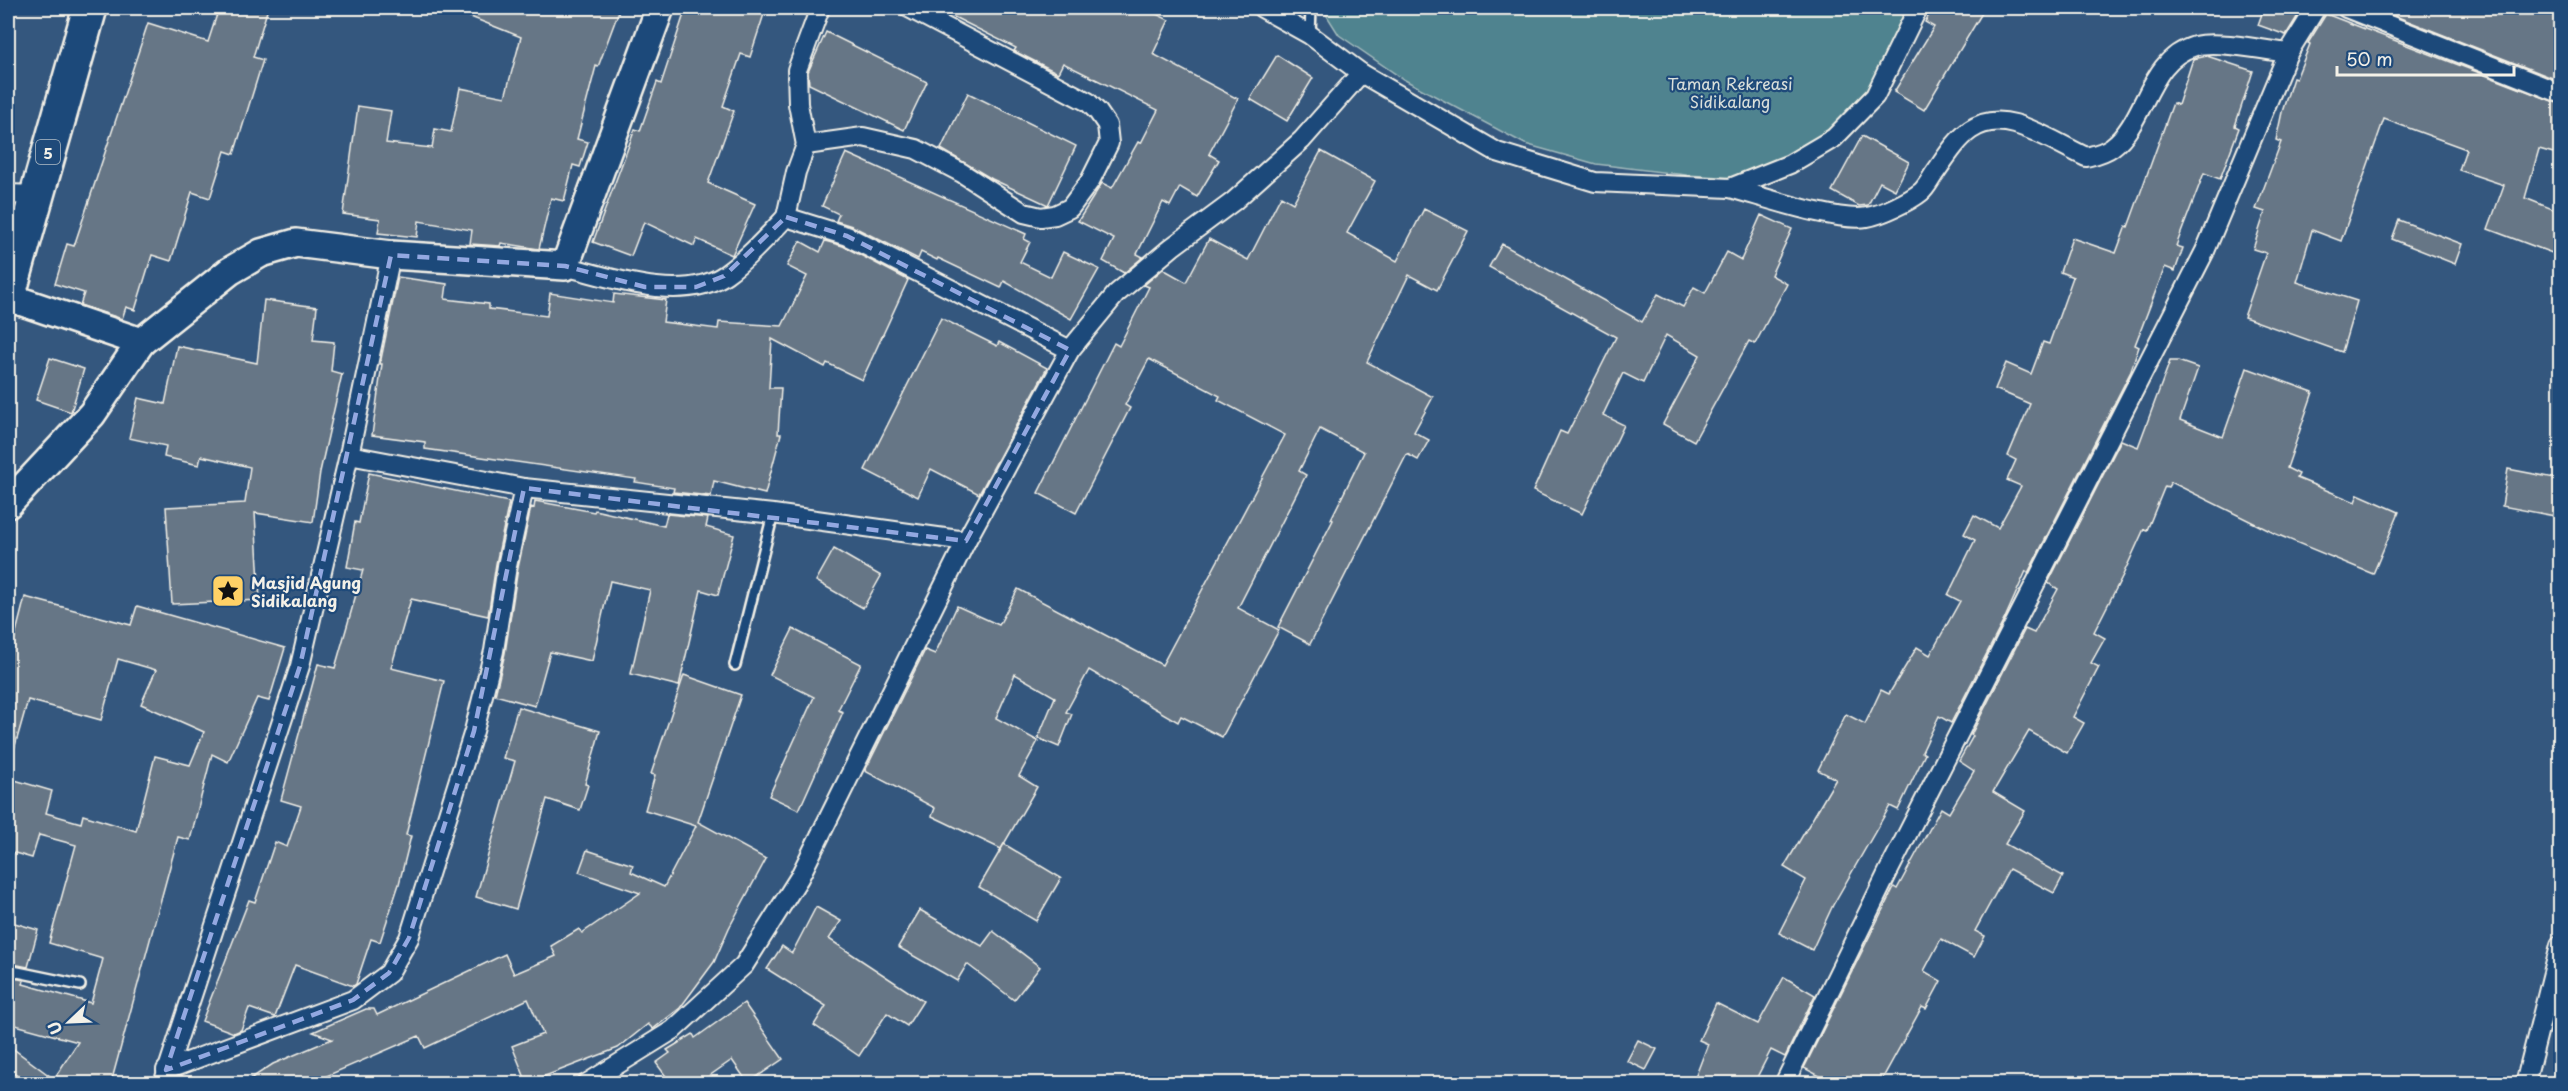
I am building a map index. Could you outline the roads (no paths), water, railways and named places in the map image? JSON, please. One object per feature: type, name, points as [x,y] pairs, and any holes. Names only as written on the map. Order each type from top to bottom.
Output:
[{"type":"highway","name":"5","points":[[8,297],[21,194],[90,8]]},
{"type":"street","points":[[565,266],[660,8]]},
{"type":"street","points":[[8,504],[92,414],[141,342],[230,271],[261,253],[296,243],[391,255],[565,266],[645,286],[696,286],[724,276],[786,217],[796,172],[806,145],[798,104],[797,70],[820,8]]},
{"type":"street","points":[[806,145],[863,137],[916,149],[962,173],[1024,213],[1041,217],[1055,215],[1070,208],[1090,181],[1109,143],[1107,125],[1098,111],[1088,102],[909,8]]},
{"type":"street","points":[[1262,8],[1310,35],[1361,73],[1497,152],[1595,182],[1730,188],[1839,217],[1867,218],[1922,192],[1967,131],[1982,122],[1998,121],[2017,124],[2086,157],[2111,148],[2123,137],[2163,67],[2178,53],[2197,45],[2288,53]]},
{"type":"street","points":[[1730,188],[1790,164],[1834,138],[1875,96],[1918,8]]},
{"type":"street","points":[[1784,1083],[1894,860],[2205,251],[2288,53],[2316,8]]},
{"type":"street","points":[[2346,8],[2560,93]]},
{"type":"street","points":[[586,1083],[673,1030],[744,965],[799,878],[966,541],[1070,350],[1116,294],[1172,247],[1234,201],[1302,140],[1361,73]]},
{"type":"street","points":[[786,217],[848,236],[1070,350]]},
{"type":"street","points":[[164,1077],[300,666],[349,455],[391,255]]},
{"type":"street","points":[[8,297],[141,342]]},
{"type":"street","points":[[349,455],[524,488],[773,514],[966,541]]},
{"type":"street","points":[[164,1077],[353,1000],[389,973],[409,938],[474,731],[494,651],[507,566],[524,488]]},
{"type":"street","points":[[2525,1083],[2560,945]]},
{"type":"lane","points":[[1310,35],[1311,8]]},
{"type":"lane","points":[[735,665],[773,514]]},
{"type":"lane","points":[[8,970],[80,986]]},
{"type":"place","name":"Masjid Agung Sidikalang","points":[[228,591]]},
{"type":"park label","name":"Taman Rekreasi Sidikalang","points":[[1730,92]]}]
